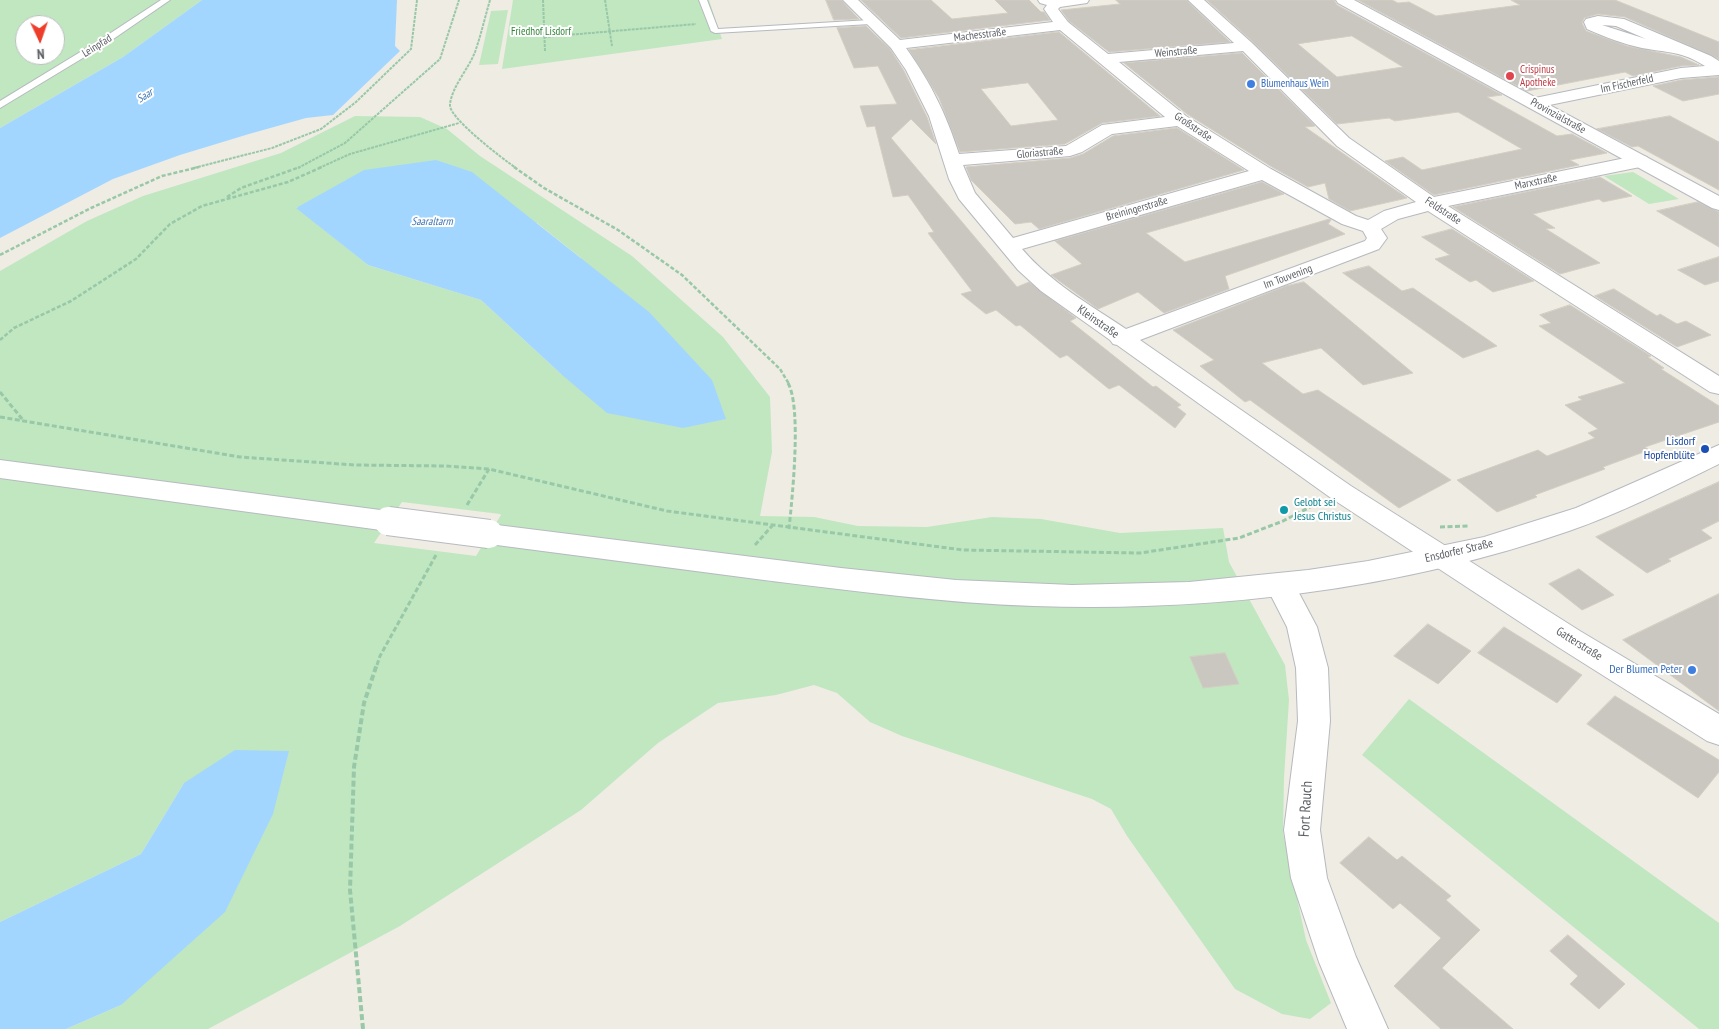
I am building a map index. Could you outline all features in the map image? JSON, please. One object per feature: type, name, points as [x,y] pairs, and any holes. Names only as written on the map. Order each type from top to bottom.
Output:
[{"type":"street","name":"Kleinstraße","points":[[850,0],[870,22],[896,45],[927,92],[938,116],[958,178],[966,195],[1025,266],[1121,339],[1341,492],[1440,556]]},
{"type":"street","points":[[1050,2],[1082,0]]},
{"type":"street","name":"Feldstraße","points":[[1195,0],[1248,46],[1321,122],[1343,142],[1431,204],[1719,386]]},
{"type":"street","name":"Provinzialstraße","points":[[1343,0],[1719,204]]},
{"type":"street","name":"Großstraße","points":[[1050,2],[1051,9],[1063,25],[1180,120],[1264,173],[1349,220],[1370,227]]},
{"type":"street","name":"Machesstraße","points":[[896,45],[1063,25]]},
{"type":"street","name":"Weinstraße","points":[[1105,59],[1248,46]]},
{"type":"street","name":"Im Fischerfeld","points":[[1674,47],[1705,59],[1719,69]]},
{"type":"street","name":"Im Fischerfeld","points":[[1535,103],[1681,73],[1719,69]]},
{"type":"street","name":"Gloriastraße","points":[[953,160],[1070,150],[1082,146],[1097,134],[1108,129],[1180,120]]},
{"type":"street","name":"Marxstraße","points":[[1431,204],[1640,161]]},
{"type":"street","name":"Breiningerstraße","points":[[1009,246],[1264,173]]},
{"type":"street","points":[[1370,227],[1391,215],[1431,204]]},
{"type":"street","name":"Im Touvening","points":[[1121,339],[1372,246],[1377,238],[1370,227]]},
{"type":"street","name":"Ensdorfer Straße","points":[[0,470],[846,580],[967,591],[1073,596],[1183,592],[1280,584],[1362,572],[1440,556],[1540,531],[1591,512],[1719,454]]},
{"type":"street","name":"Gatterstraße","points":[[1440,556],[1719,731]]},
{"type":"street","name":"Fort Rauch","points":[[1280,584],[1302,627],[1312,668],[1314,721],[1302,830],[1309,878],[1338,962],[1368,1029]]},
{"type":"lane","name":"Leinpfad","points":[[0,105],[104,42],[166,0]]},
{"type":"lane","points":[[704,0],[715,32],[870,22]]},
{"type":"path","points":[[0,255],[91,208],[162,176],[272,148],[322,129],[356,102],[411,49],[417,0]]},
{"type":"path","points":[[223,200],[241,188],[292,171],[345,142],[440,59],[459,0]]},
{"type":"path","points":[[490,0],[475,53],[455,91],[450,105],[453,115],[498,155],[544,188],[618,230],[682,275],[780,369],[790,387],[794,409],[794,483],[789,528]]},
{"type":"path","points":[[543,0],[545,51]]},
{"type":"path","points":[[605,0],[612,46]]},
{"type":"path","points":[[544,36],[712,23]]},
{"type":"path","points":[[0,340],[14,328],[71,301],[136,259],[170,224],[202,206],[288,182],[350,154],[460,123]]},
{"type":"path","points":[[0,392],[23,421]]},
{"type":"path","points":[[0,417],[240,458],[355,465],[446,466],[489,470],[667,511],[963,550],[1140,553],[1239,538],[1283,520],[1341,492]]},
{"type":"path","points":[[464,509],[489,470]]},
{"type":"path","points":[[749,552],[772,526]]},
{"type":"path","points":[[1406,534],[1424,528],[1478,526]]},
{"type":"path","points":[[362,1029],[350,890],[355,758],[364,703],[380,656],[440,548]]},
{"type":"green space","points":[[0,0],[202,0],[123,57],[0,128]]},
{"type":"green space","name":"Friedhof Lisdorf","points":[[513,0],[709,0],[722,39],[502,69]]},
{"type":"green space","points":[[508,10],[498,64],[479,65],[491,11]]},
{"type":"green space","points":[[355,116],[420,117],[447,129],[480,156],[632,256],[723,337],[770,397],[772,452],[760,516],[814,517],[858,526],[927,527],[992,517],[1041,519],[1120,533],[1223,528],[1229,562],[1285,665],[1289,700],[1283,833],[1306,940],[1331,1003],[1310,1019],[1282,1014],[1235,989],[1127,836],[1111,809],[1092,799],[902,736],[870,722],[837,693],[814,685],[776,695],[718,703],[658,743],[581,810],[400,926],[208,1029],[66,1029],[121,1005],[184,783],[141,854],[0,922],[0,271],[87,221],[143,196],[281,153]],"holes":[[[296,207],[537,223],[581,258],[561,374],[481,300],[368,265]],[[402,502],[500,514],[501,515],[476,556],[374,543]]]},
{"type":"green space","points":[[1633,172],[1679,199],[1649,204],[1604,176]]},
{"type":"green space","points":[[1409,699],[1719,923],[1719,1029],[1699,1029],[1362,755]]},
{"type":"water","name":"Saar","points":[[202,0],[397,0],[395,46],[400,51],[333,115],[306,118],[249,134],[180,155],[113,179],[0,238],[0,128],[123,57]]},
{"type":"water","name":"Saaraltarm","points":[[436,160],[472,172],[649,312],[712,380],[726,419],[683,428],[607,413],[561,374],[481,300],[368,265],[296,208],[364,170]]},
{"type":"water","points":[[235,750],[289,751],[273,814],[225,912],[121,1005],[66,1029],[0,1029],[0,922],[141,854],[184,783]]},
{"type":"building","points":[[826,0],[841,0],[859,19],[834,20]]},
{"type":"building","points":[[861,0],[931,0],[952,19],[1008,13],[995,0],[1029,0],[1041,12],[1044,12],[1050,20],[901,38]]},
{"type":"building","points":[[1116,0],[1186,0],[1230,42],[1109,52],[1069,21],[1061,10],[1120,4]]},
{"type":"building","points":[[1207,0],[1334,0],[1337,5],[1502,95],[1487,97],[1557,136],[1572,134],[1607,153],[1570,160],[1579,165],[1434,195],[1385,161],[1403,157],[1422,170],[1522,149],[1458,112],[1395,121],[1389,118],[1337,124]],"holes":[[[1352,36],[1403,67],[1337,77],[1298,44]]]},
{"type":"building","points":[[1358,0],[1409,2],[1436,16],[1520,5],[1511,0],[1615,0],[1719,42],[1719,59],[1625,17],[1598,14],[1584,18],[1582,23],[1586,31],[1627,46],[1681,57],[1699,65],[1681,66],[1633,76],[1625,72],[1527,91]]},
{"type":"building","points":[[866,26],[890,49],[904,71],[927,117],[936,144],[911,119],[891,138],[1017,287],[1029,282],[1076,318],[1070,321],[1153,387],[1156,386],[1181,405],[1177,407],[1186,414],[1175,428],[1119,385],[1109,389],[1067,355],[1060,358],[1020,325],[1016,326],[996,310],[986,314],[961,294],[972,291],[928,233],[934,232],[908,195],[893,197],[875,126],[867,127],[860,106],[897,104],[878,66],[854,68],[837,28]]},
{"type":"building","points":[[1059,32],[1160,116],[1102,123],[1065,144],[960,152],[939,98],[909,50]],"holes":[[[1028,83],[1058,120],[1011,126],[981,89]]]},
{"type":"building","points":[[1242,53],[1315,126],[1305,127],[1407,198],[1350,211],[1329,199],[1325,183],[1308,187],[1272,167],[1187,114],[1124,63]]},
{"type":"building","points":[[1719,77],[1719,94],[1683,101],[1653,86],[1681,80]]},
{"type":"building","points":[[1670,116],[1719,142],[1719,190],[1638,146],[1632,147],[1597,129]]},
{"type":"building","points":[[1177,128],[1244,170],[1039,229],[1031,222],[1015,224],[971,180],[966,167],[1070,158],[1083,154],[1113,136]]},
{"type":"building","points":[[1600,177],[1632,196],[1603,202],[1599,199],[1533,214],[1555,228],[1546,229],[1600,263],[1560,274],[1453,207]]},
{"type":"building","points":[[1262,182],[1284,194],[1146,233],[1185,262],[1329,219],[1331,220],[1328,224],[1345,234],[1225,276],[1229,289],[1164,313],[1138,292],[1098,309],[1051,275],[1082,264],[1055,241]]},
{"type":"building","points":[[1698,202],[1719,212],[1719,247],[1657,211]]},
{"type":"building","points":[[1452,229],[1534,281],[1493,292],[1476,280],[1470,282],[1435,259],[1450,255],[1422,237]]},
{"type":"building","points":[[1719,257],[1719,281],[1705,285],[1678,270]]},
{"type":"building","points":[[1369,266],[1402,291],[1413,288],[1497,346],[1463,358],[1343,273]]},
{"type":"building","points":[[1304,282],[1413,373],[1363,385],[1321,348],[1262,363],[1303,394],[1318,390],[1451,480],[1399,508],[1250,400],[1245,402],[1200,366],[1214,360],[1173,330],[1286,286]]},
{"type":"building","points":[[1614,289],[1657,316],[1660,314],[1677,324],[1686,321],[1711,335],[1677,347],[1595,296]]},
{"type":"building","points":[[1570,305],[1651,356],[1648,357],[1664,368],[1661,369],[1719,406],[1719,422],[1645,447],[1649,450],[1603,467],[1605,469],[1535,495],[1537,497],[1497,512],[1457,480],[1538,450],[1547,456],[1595,438],[1588,433],[1598,429],[1565,405],[1582,400],[1578,397],[1625,383],[1539,326],[1551,323],[1540,315]]},
{"type":"building","points":[[1719,482],[1719,521],[1701,530],[1712,538],[1668,559],[1671,561],[1647,573],[1596,537]]},
{"type":"building","points":[[1579,569],[1614,595],[1582,610],[1549,584]]},
{"type":"building","name":"Der Blumen Peter","points":[[1719,594],[1719,711],[1623,640]]},
{"type":"building","points":[[1428,624],[1471,651],[1438,684],[1394,656]]},
{"type":"building","points":[[1504,627],[1582,675],[1557,703],[1478,653]]},
{"type":"building","points":[[1225,653],[1239,684],[1203,688],[1190,657]]},
{"type":"building","points":[[1615,696],[1719,760],[1719,772],[1698,798],[1587,724]]},
{"type":"building","points":[[1369,837],[1397,860],[1402,856],[1451,896],[1446,900],[1480,930],[1442,968],[1513,1029],[1441,1029],[1394,986],[1441,938],[1400,903],[1393,909],[1340,863]]},
{"type":"building","points":[[1568,935],[1625,984],[1599,1009],[1570,984],[1578,976],[1550,951]]},
{"type":"place","name":"Crispinus Apotheke","points":[[1510,76]]},
{"type":"place","name":"Blumenhaus Wein","points":[[1251,84]]},
{"type":"place","name":"Lisdorf Hopfenblüte","points":[[1705,449]]},
{"type":"place","name":"Gelobt sei Jesus Christus","points":[[1284,510]]},
{"type":"place","name":"Der Blumen Peter","points":[[1692,670]]}]
